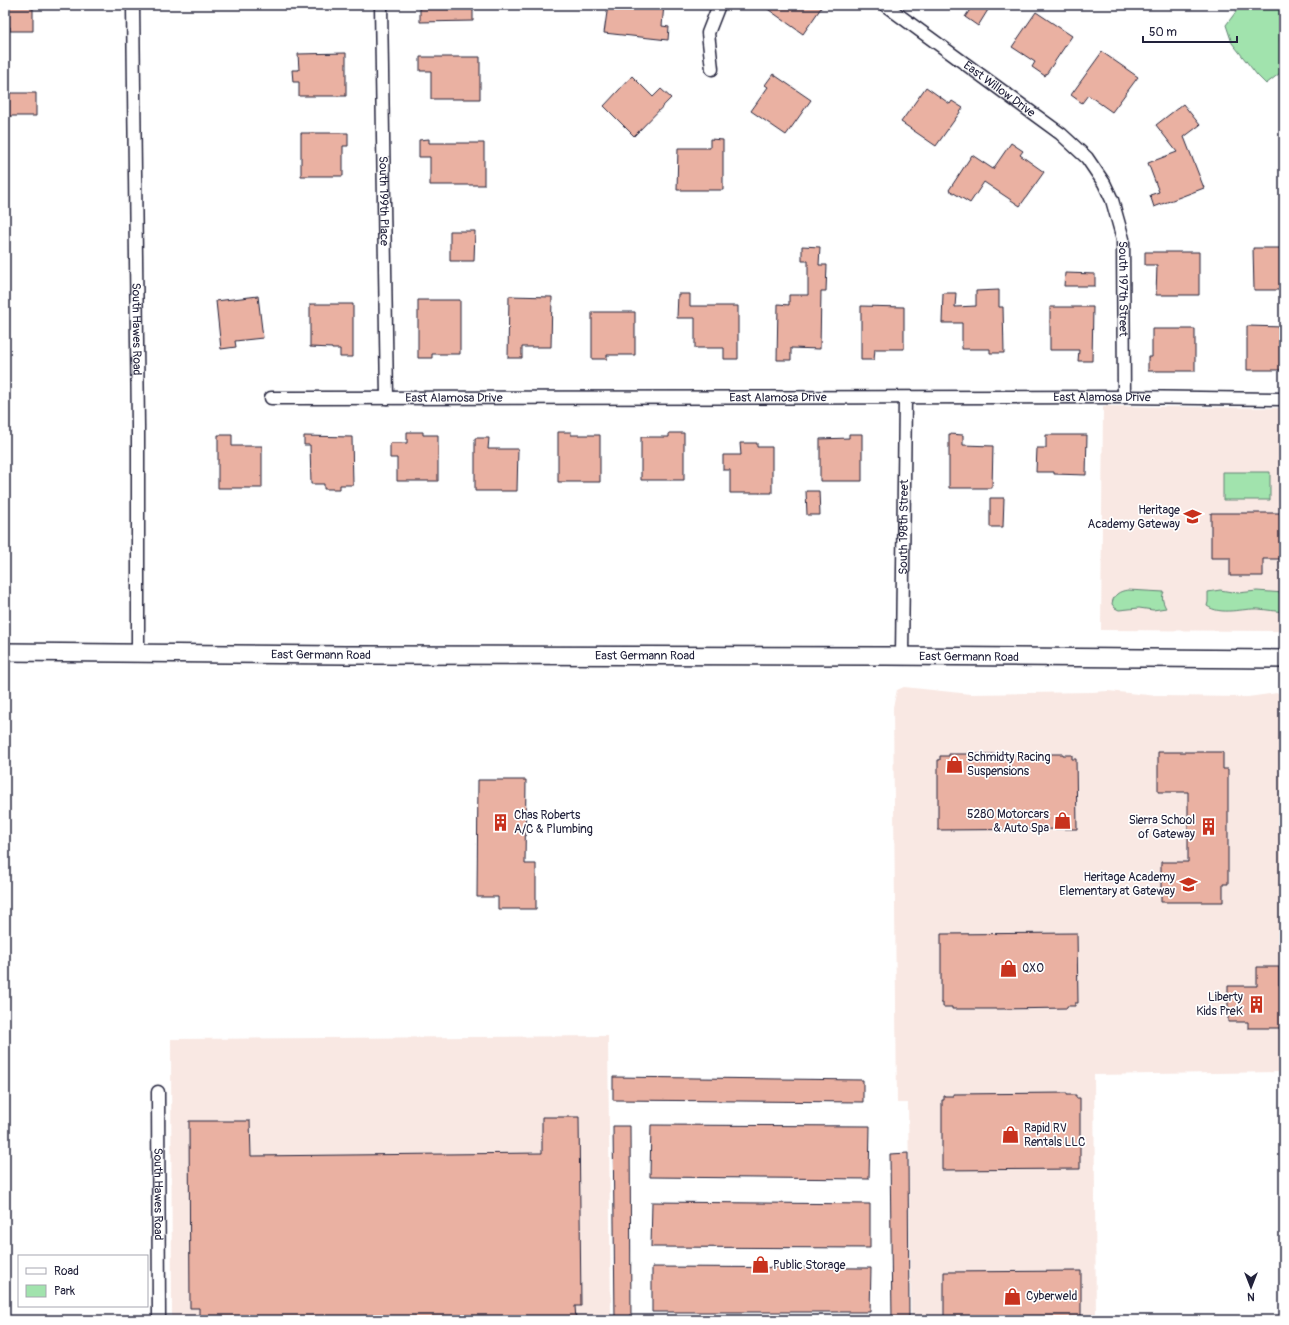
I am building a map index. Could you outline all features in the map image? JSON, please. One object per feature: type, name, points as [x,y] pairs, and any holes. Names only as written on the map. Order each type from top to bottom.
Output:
[{"type":"street","name":"South Hawes Road","points":[[133,5],[138,426],[138,654]]},
{"type":"street","name":"South 199th Place","points":[[381,5],[386,398]]},
{"type":"street","points":[[712,69],[708,33],[719,5]]},
{"type":"street","name":"East Willow Drive","points":[[885,5],[1061,134],[1087,158],[1104,183]]},
{"type":"street","name":"South 197th Street","points":[[1104,183],[1112,200],[1123,239],[1124,397]]},
{"type":"street","name":"East Alamosa Drive","points":[[271,398],[1124,397],[1284,399]]},
{"type":"street","name":"South 198th Street","points":[[902,656],[905,398]]},
{"type":"street","name":"East Germann Road","points":[[5,652],[346,655],[902,656],[1284,660]]},
{"type":"street","name":"South Hawes Road","points":[[158,1092],[159,1320]]},
{"type":"shaded area","name":"Heritage Academy Gateway","points":[[1103,406],[1284,408],[1284,631],[1101,630]]},
{"type":"shaded area","points":[[904,687],[970,694],[1108,691],[1158,696],[1248,697],[1284,692],[1284,1072],[1094,1075],[1096,1320],[911,1320],[908,1103],[897,1103],[893,707],[897,690]]},
{"type":"shaded area","points":[[608,1036],[611,1320],[172,1320],[171,1039]]},
{"type":"green space","points":[[1241,5],[1281,5],[1280,40],[1284,70],[1266,84],[1232,43],[1226,25]]},
{"type":"green space","points":[[1223,472],[1270,472],[1270,500],[1223,500]]},
{"type":"green space","points":[[1128,590],[1164,592],[1163,600],[1166,608],[1153,610],[1139,608],[1119,610],[1115,608],[1112,604],[1115,596],[1119,592]]},
{"type":"green space","points":[[1220,590],[1238,593],[1257,591],[1284,593],[1284,612],[1259,609],[1219,611],[1207,606],[1208,592]]},
{"type":"building","points":[[5,5],[33,5],[33,31],[10,31],[10,27],[5,27]]},
{"type":"building","points":[[420,5],[473,5],[473,21],[420,22]]},
{"type":"building","points":[[608,5],[664,5],[662,26],[669,27],[668,40],[604,33]]},
{"type":"building","points":[[762,5],[823,5],[803,34]]},
{"type":"building","points":[[973,5],[991,5],[978,26],[965,17]]},
{"type":"building","points":[[1036,12],[1072,36],[1045,76],[1032,67],[1035,62],[1012,47]]},
{"type":"building","points":[[1102,52],[1138,77],[1112,112],[1088,95],[1082,103],[1071,95]]},
{"type":"building","points":[[346,53],[346,96],[299,96],[299,82],[293,82],[292,70],[299,70],[298,54]]},
{"type":"building","points":[[420,57],[480,57],[480,99],[431,99],[431,71],[420,71]]},
{"type":"building","points":[[773,74],[811,100],[786,135],[751,111],[768,87],[765,85]]},
{"type":"building","points":[[632,76],[653,97],[661,89],[671,98],[634,136],[604,106]]},
{"type":"building","points":[[926,87],[950,104],[952,101],[963,108],[936,146],[901,122]]},
{"type":"building","points":[[5,93],[36,93],[36,116],[5,116]]},
{"type":"building","points":[[1183,104],[1200,125],[1184,137],[1204,188],[1154,207],[1150,195],[1159,192],[1148,163],[1177,152],[1156,125]]},
{"type":"building","points":[[301,133],[348,133],[348,146],[343,146],[343,176],[301,176]]},
{"type":"building","points":[[429,139],[429,143],[484,143],[484,185],[430,185],[430,157],[419,157],[419,140]]},
{"type":"building","points":[[710,139],[723,140],[723,190],[677,190],[678,148],[710,148]]},
{"type":"building","points":[[1011,143],[1023,151],[1020,155],[1044,172],[1020,206],[984,182],[970,203],[949,190],[972,155],[993,169]]},
{"type":"building","points":[[450,231],[475,231],[474,261],[450,261]]},
{"type":"building","points":[[802,246],[820,247],[819,265],[827,265],[826,291],[821,291],[820,349],[791,348],[791,360],[777,360],[778,304],[789,305],[789,295],[808,295],[808,261],[802,261]]},
{"type":"building","points":[[1253,248],[1284,248],[1284,290],[1254,290]]},
{"type":"building","points":[[1145,252],[1199,252],[1199,295],[1156,295],[1157,265],[1145,265]]},
{"type":"building","points":[[1065,273],[1095,274],[1095,286],[1064,286]]},
{"type":"building","points":[[999,290],[999,307],[1003,307],[1004,353],[990,353],[990,349],[962,349],[962,323],[942,323],[943,293],[956,293],[955,307],[976,306],[976,291]]},
{"type":"building","points":[[678,294],[690,294],[690,306],[738,306],[738,359],[724,359],[724,348],[695,348],[695,318],[677,318]]},
{"type":"building","points":[[258,296],[263,338],[235,341],[236,347],[221,349],[216,301]]},
{"type":"building","points":[[509,296],[552,297],[551,347],[522,347],[522,358],[508,358]]},
{"type":"building","points":[[418,300],[460,300],[460,354],[432,354],[432,358],[418,358]]},
{"type":"building","points":[[310,304],[353,304],[353,357],[340,357],[340,349],[310,347]]},
{"type":"building","points":[[861,306],[904,307],[904,349],[875,349],[874,360],[861,360]]},
{"type":"building","points":[[1050,307],[1093,307],[1092,361],[1078,361],[1079,350],[1050,350]]},
{"type":"building","points":[[592,312],[635,312],[635,355],[607,355],[607,359],[592,359]]},
{"type":"building","points":[[1247,326],[1284,327],[1284,370],[1247,370]]},
{"type":"building","points":[[1152,329],[1195,329],[1195,371],[1148,371],[1148,357],[1152,357]]},
{"type":"building","points":[[407,432],[423,432],[423,435],[438,435],[438,481],[397,481],[397,458],[390,458],[390,443],[407,443]]},
{"type":"building","points":[[558,432],[571,432],[571,435],[600,435],[600,482],[558,482]]},
{"type":"building","points":[[669,433],[684,433],[684,480],[641,480],[641,437],[669,437]]},
{"type":"building","points":[[849,434],[862,434],[862,481],[820,481],[820,439],[849,438]]},
{"type":"building","points":[[949,434],[963,435],[963,445],[993,446],[992,488],[949,488]]},
{"type":"building","points":[[218,435],[232,435],[232,446],[262,446],[262,488],[218,488]]},
{"type":"building","points":[[1046,435],[1087,435],[1086,475],[1036,472],[1037,448],[1046,448]]},
{"type":"building","points":[[304,436],[352,437],[353,485],[340,485],[340,489],[324,489],[324,484],[311,484],[310,445],[304,445]]},
{"type":"building","points":[[475,438],[489,438],[488,449],[518,449],[517,491],[475,491]]},
{"type":"building","points":[[740,443],[757,443],[757,447],[772,447],[772,493],[730,493],[730,470],[723,470],[723,455],[741,455]]},
{"type":"building","points":[[806,491],[819,491],[820,515],[807,515]]},
{"type":"building","points":[[990,498],[1004,498],[1003,527],[990,527]]},
{"type":"building","points":[[1211,513],[1283,513],[1283,559],[1263,559],[1263,576],[1230,576],[1230,558],[1211,558]]},
{"type":"building","name":"Sierra School of Gateway","points":[[1158,752],[1223,752],[1223,769],[1228,769],[1228,884],[1223,884],[1223,902],[1161,902],[1161,862],[1188,862],[1188,792],[1158,792]]},
{"type":"building","points":[[949,754],[1072,755],[1072,759],[1076,759],[1077,829],[938,830],[938,760],[940,760],[940,756],[949,756]]},
{"type":"building","name":"Chas Roberts A/C & Plumbing","points":[[478,780],[526,780],[525,864],[536,864],[536,909],[498,909],[498,897],[477,897]]},
{"type":"building","name":"QXO","points":[[1077,933],[1078,1003],[1075,1003],[1075,1006],[1067,1006],[1067,1008],[1001,1009],[952,1009],[952,1007],[943,1007],[943,1003],[941,1003],[941,934]]},
{"type":"building","name":"Liberty Kids PreK","points":[[1257,967],[1279,967],[1279,985],[1284,985],[1284,1028],[1248,1028],[1248,1022],[1228,1022],[1228,986],[1257,986]]},
{"type":"building","points":[[613,1077],[863,1080],[863,1102],[613,1100]]},
{"type":"building","name":"Rapid RV Rentals LLC","points":[[1067,1093],[1067,1095],[1076,1095],[1076,1098],[1080,1098],[1080,1169],[942,1170],[942,1100],[944,1100],[944,1096],[953,1096],[953,1094]]},
{"type":"building","points":[[542,1117],[579,1117],[581,1306],[575,1306],[576,1320],[199,1320],[199,1308],[190,1308],[189,1121],[250,1121],[251,1156],[542,1153]]},
{"type":"building","points":[[651,1125],[870,1126],[869,1179],[650,1177]]},
{"type":"building","points":[[613,1126],[630,1126],[631,1320],[615,1320]]},
{"type":"building","points":[[908,1153],[909,1320],[892,1320],[890,1154]]},
{"type":"building","points":[[652,1202],[870,1204],[870,1248],[651,1247]]},
{"type":"building","points":[[652,1267],[871,1268],[870,1312],[652,1312]]},
{"type":"building","name":"Cyberweld","points":[[1081,1271],[1081,1320],[944,1320],[944,1272]]},
{"type":"place","name":"Heritage Academy Gateway","points":[[1193,517]]},
{"type":"place","name":"Schmidty Racing Suspensions","points":[[954,764]]},
{"type":"place","name":"5280 Motorcars & Auto Spa","points":[[1062,821]]},
{"type":"place","name":"Chas Roberts A/C & Plumbing","points":[[501,822]]},
{"type":"place","name":"Sierra School of Gateway","points":[[1208,827]]},
{"type":"place","name":"Heritage Academy Elementary at Gateway","points":[[1188,884]]},
{"type":"place","name":"QXO","points":[[1009,968]]},
{"type":"place","name":"Liberty Kids PreK","points":[[1256,1004]]},
{"type":"place","name":"Rapid RV Rentals LLC","points":[[1011,1135]]},
{"type":"place","name":"Public Storage","points":[[760,1265]]},
{"type":"place","name":"Cyberweld","points":[[1013,1296]]}]
